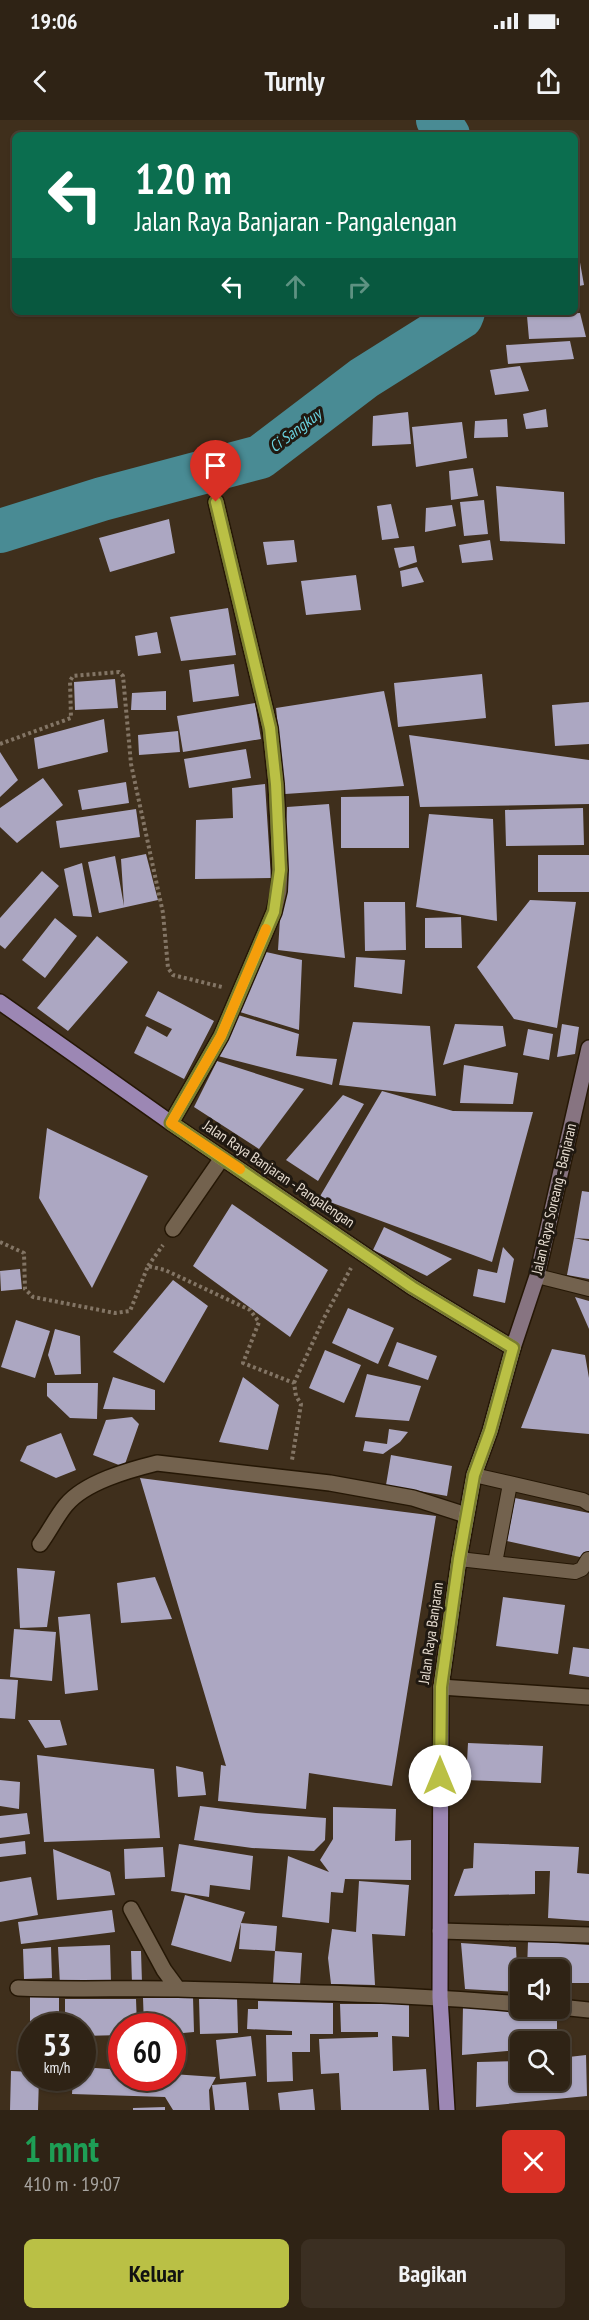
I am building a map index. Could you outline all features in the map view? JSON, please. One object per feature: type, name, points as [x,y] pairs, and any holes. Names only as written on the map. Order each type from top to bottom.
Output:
[{"type":"main road","name":"Jalan Raya Banjaran - Pangalengan","points":[[0,1002],[171,1123],[453,1314],[513,1348]]},
{"type":"main road","name":"Jalan Raya Soreang - Banjaran","points":[[513,1348],[537,1276],[589,1048]]},
{"type":"main road","name":"Jalan Raya Banjaran","points":[[447,2110],[440,1997],[441,1687],[459,1559],[474,1475],[490,1431],[513,1348]]},
{"type":"street","points":[[171,1123],[221,1036],[274,912],[279,891],[276,784],[270,728],[216,502]]},
{"type":"street","points":[[173,1230],[222,1158]]},
{"type":"street","points":[[40,1544],[67,1503],[96,1484],[132,1469],[157,1463],[290,1477],[413,1498],[466,1515]]},
{"type":"street","points":[[441,1687],[589,1697]]},
{"type":"street","points":[[131,1910],[164,1970],[178,1989]]},
{"type":"street","points":[[440,1931],[589,1935]]},
{"type":"street","points":[[18,1988],[178,1989],[440,1997],[510,2003]]},
{"type":"street","points":[[570,2008],[589,2010]]},
{"type":"lane","points":[[537,1276],[589,1289]]},
{"type":"lane","points":[[474,1475],[583,1500],[589,1504]]},
{"type":"lane","points":[[495,1563],[510,1484]]},
{"type":"lane","points":[[459,1559],[575,1572],[582,1569],[588,1559]]},
{"type":"path","points":[[0,744],[71,718],[70,681],[73,676],[119,672],[123,676],[130,764],[163,913],[168,968],[172,975],[240,991]]},
{"type":"path","points":[[0,1242],[24,1253],[25,1290],[33,1297],[115,1313],[130,1311],[148,1266],[173,1230]]},
{"type":"path","points":[[290,1477],[301,1404],[296,1396],[294,1383],[324,1317],[360,1251]]},
{"type":"path","points":[[148,1266],[165,1270],[250,1310],[259,1322],[243,1363],[294,1383]]},
{"type":"building","points":[[578,251],[584,285],[578,286]]},
{"type":"building","points":[[580,313],[586,337],[529,339],[527,316],[578,315]]},
{"type":"building","points":[[570,341],[574,359],[508,364],[506,345]]},
{"type":"building","points":[[520,366],[529,391],[495,395],[490,370]]},
{"type":"building","points":[[546,409],[548,427],[526,429],[523,414]]},
{"type":"building","points":[[408,412],[411,444],[372,446],[373,416]]},
{"type":"building","points":[[507,419],[508,437],[474,438],[475,421]]},
{"type":"building","points":[[462,422],[467,458],[416,467],[412,427]]},
{"type":"building","points":[[473,468],[478,496],[451,500],[449,471]]},
{"type":"building","points":[[496,486],[564,492],[565,544],[500,541]]},
{"type":"building","points":[[484,500],[488,534],[464,536],[460,502]]},
{"type":"building","points":[[391,504],[399,538],[382,540],[377,506]]},
{"type":"building","points":[[452,505],[456,526],[425,532],[426,508]]},
{"type":"building","points":[[169,519],[175,553],[110,572],[99,538]]},
{"type":"building","points":[[294,540],[297,562],[267,565],[263,542]]},
{"type":"building","points":[[490,540],[493,560],[462,563],[459,545]]},
{"type":"building","points":[[414,546],[417,562],[399,568],[394,548]]},
{"type":"building","points":[[417,567],[424,582],[402,587],[400,571]]},
{"type":"building","points":[[356,575],[361,610],[306,615],[301,581]]},
{"type":"building","points":[[228,608],[236,655],[181,661],[170,617]]},
{"type":"building","points":[[157,632],[161,653],[138,656],[135,636]]},
{"type":"building","points":[[234,664],[239,696],[193,702],[189,670]]},
{"type":"building","points":[[482,674],[486,718],[398,727],[394,683]]},
{"type":"building","points":[[115,679],[118,708],[75,710],[74,682]]},
{"type":"building","points":[[166,691],[166,710],[131,710],[132,693]]},
{"type":"building","points":[[384,691],[404,786],[285,794],[276,708]]},
{"type":"building","points":[[589,702],[589,744],[555,746],[552,705]]},
{"type":"building","points":[[255,703],[261,739],[183,752],[177,716]]},
{"type":"building","points":[[104,719],[108,752],[38,769],[34,738]]},
{"type":"building","points":[[178,731],[180,752],[139,755],[138,735]]},
{"type":"building","points":[[409,735],[589,760],[589,804],[420,807]]},
{"type":"building","points":[[246,749],[251,778],[189,788],[184,759]]},
{"type":"building","points":[[0,752],[18,780],[0,797]]},
{"type":"building","points":[[43,778],[63,805],[17,843],[0,827],[0,808]]},
{"type":"building","points":[[126,782],[129,803],[82,810],[78,790]]},
{"type":"building","points":[[265,784],[271,878],[195,879],[196,820],[233,818],[232,788]]},
{"type":"building","points":[[409,796],[409,848],[341,848],[341,797]]},
{"type":"building","points":[[329,804],[345,958],[278,950],[287,807]]},
{"type":"building","points":[[583,808],[584,845],[506,846],[505,810]]},
{"type":"building","points":[[136,809],[140,837],[60,848],[56,821]]},
{"type":"building","points":[[429,814],[493,819],[497,921],[416,907]]},
{"type":"building","points":[[146,854],[158,900],[99,913],[88,862],[115,856],[124,906],[121,859]]},
{"type":"building","points":[[538,855],[589,855],[589,892],[538,892]]},
{"type":"building","points":[[82,863],[92,917],[73,916],[64,869]]},
{"type":"building","points":[[42,871],[59,886],[5,949],[0,945],[0,918]]},
{"type":"building","points":[[530,900],[576,902],[557,1028],[514,1019],[477,967]]},
{"type":"building","points":[[364,902],[405,902],[406,950],[365,951]]},
{"type":"building","points":[[461,917],[462,948],[425,948],[425,918]]},
{"type":"building","points":[[55,918],[77,936],[45,978],[22,960]]},
{"type":"building","points":[[97,936],[128,962],[68,1031],[37,1008]]},
{"type":"building","points":[[266,952],[302,960],[299,1030],[240,1012]]},
{"type":"building","points":[[356,957],[405,960],[402,994],[354,987]]},
{"type":"building","points":[[158,991],[214,1021],[184,1079],[134,1053],[147,1026],[167,1037],[172,1029],[145,1016]]},
{"type":"building","points":[[238,1015],[299,1034],[296,1056],[337,1059],[332,1085],[218,1056]]},
{"type":"building","points":[[353,1022],[430,1026],[436,1096],[339,1085]]},
{"type":"building","points":[[455,1024],[503,1026],[506,1046],[443,1065]]},
{"type":"building","points":[[562,1024],[579,1027],[575,1054],[557,1057]]},
{"type":"building","points":[[528,1029],[553,1034],[549,1060],[523,1055]]},
{"type":"building","points":[[217,1061],[304,1089],[259,1149],[194,1107]]},
{"type":"building","points":[[464,1065],[518,1073],[513,1104],[460,1103]]},
{"type":"building","points":[[382,1091],[453,1111],[533,1112],[492,1262],[319,1198]]},
{"type":"building","points":[[343,1095],[364,1104],[318,1181],[286,1160]]},
{"type":"building","points":[[47,1128],[148,1176],[92,1288],[39,1198]]},
{"type":"building","points":[[582,1191],[589,1192],[589,1239],[574,1238]]},
{"type":"building","points":[[232,1204],[328,1270],[290,1337],[193,1266]]},
{"type":"building","points":[[384,1227],[452,1259],[427,1276],[373,1250]]},
{"type":"building","points":[[574,1238],[589,1241],[589,1279],[567,1275]]},
{"type":"building","points":[[503,1247],[514,1259],[505,1303],[473,1296],[478,1269],[497,1273]]},
{"type":"building","points":[[20,1269],[22,1289],[1,1291],[0,1271]]},
{"type":"building","points":[[173,1280],[208,1306],[164,1383],[113,1352]]},
{"type":"building","points":[[575,1297],[589,1301],[589,1329]]},
{"type":"building","points":[[348,1308],[394,1328],[378,1364],[332,1343]]},
{"type":"building","points":[[16,1320],[50,1331],[35,1378],[1,1367]]},
{"type":"building","points":[[55,1329],[80,1336],[81,1374],[55,1375],[48,1355]]},
{"type":"building","points":[[397,1342],[437,1356],[428,1380],[388,1366]]},
{"type":"building","points":[[552,1349],[585,1355],[589,1378],[589,1434],[521,1428]]},
{"type":"building","points":[[325,1350],[361,1365],[344,1403],[309,1388]]},
{"type":"building","points":[[367,1374],[421,1386],[409,1421],[355,1417]]},
{"type":"building","points":[[113,1377],[155,1390],[155,1410],[103,1409]]},
{"type":"building","points":[[243,1377],[279,1405],[268,1450],[219,1442]]},
{"type":"building","points":[[47,1383],[98,1383],[97,1419],[70,1418],[47,1396]]},
{"type":"building","points":[[132,1417],[139,1424],[124,1467],[93,1455],[106,1420]]},
{"type":"building","points":[[389,1429],[408,1432],[400,1442],[383,1454],[363,1451],[365,1441],[387,1444]]},
{"type":"building","points":[[61,1433],[76,1470],[56,1478],[20,1461],[27,1446]]},
{"type":"building","points":[[391,1455],[452,1466],[447,1496],[386,1485]]},
{"type":"building","points":[[140,1478],[436,1516],[392,1786],[309,1773],[306,1809],[218,1801],[221,1765],[226,1766]]},
{"type":"building","points":[[515,1498],[589,1513],[589,1559],[507,1541]]},
{"type":"building","points":[[17,1568],[55,1571],[47,1627],[20,1628]]},
{"type":"building","points":[[155,1577],[172,1619],[121,1623],[117,1583]]},
{"type":"building","points":[[503,1597],[565,1605],[558,1654],[496,1646]]},
{"type":"building","points":[[90,1614],[98,1690],[65,1694],[58,1617]]},
{"type":"building","points":[[14,1629],[56,1632],[52,1681],[10,1677]]},
{"type":"building","points":[[573,1647],[589,1649],[589,1677],[569,1674]]},
{"type":"building","points":[[0,1679],[18,1680],[15,1719],[0,1718]]},
{"type":"building","points":[[28,1720],[60,1720],[67,1745],[45,1748]]},
{"type":"building","points":[[468,1743],[543,1746],[541,1783],[466,1780]]},
{"type":"building","points":[[37,1755],[154,1769],[160,1838],[44,1842]]},
{"type":"building","points":[[176,1766],[203,1772],[206,1795],[178,1797]]},
{"type":"building","points":[[0,1780],[20,1782],[19,1809],[0,1806]]},
{"type":"building","points":[[200,1806],[326,1818],[325,1840],[314,1851],[252,1848],[194,1840]]},
{"type":"building","points":[[333,1807],[396,1809],[395,1841],[411,1840],[411,1880],[345,1879],[343,1893],[331,1892],[329,1923],[282,1917],[288,1856],[329,1872],[320,1860],[333,1839]]},
{"type":"building","points":[[27,1813],[30,1834],[0,1838],[0,1816]]},
{"type":"building","points":[[25,1841],[26,1854],[0,1857],[0,1844]]},
{"type":"building","points":[[474,1843],[579,1847],[577,1873],[589,1874],[589,1921],[548,1918],[550,1871],[535,1871],[535,1894],[454,1896],[464,1869],[473,1868]]},
{"type":"building","points":[[179,1844],[253,1856],[250,1890],[210,1885],[209,1897],[171,1891]]},
{"type":"building","points":[[163,1847],[165,1877],[125,1879],[124,1849]]},
{"type":"building","points":[[53,1849],[110,1872],[115,1895],[57,1900]]},
{"type":"building","points":[[31,1877],[38,1915],[0,1922],[0,1882]]},
{"type":"building","points":[[359,1881],[409,1885],[405,1936],[372,1934],[375,1985],[331,1984],[328,1958],[332,1929],[356,1932]]},
{"type":"building","points":[[185,1895],[245,1912],[231,1962],[171,1945]]},
{"type":"building","points":[[112,1910],[115,1932],[21,1944],[18,1922]]},
{"type":"building","points":[[241,1923],[277,1926],[275,1951],[239,1949]]},
{"type":"building","points":[[528,1941],[589,1945],[589,1983],[570,1983],[570,1959],[527,1959]]},
{"type":"building","points":[[461,1943],[516,1947],[517,1959],[510,1959],[510,1992],[465,1989]]},
{"type":"building","points":[[110,1945],[111,1982],[60,1985],[58,1947]]},
{"type":"building","points":[[51,1947],[52,1978],[24,1979],[23,1949]]},
{"type":"building","points":[[131,1951],[141,1951],[142,1983],[132,1984]]},
{"type":"building","points":[[275,1951],[302,1953],[300,1985],[273,1983]]},
{"type":"building","points":[[30,1996],[59,1996],[59,2013],[30,2013]]},
{"type":"building","points":[[193,1997],[194,2032],[186,2033],[186,2013],[144,2013],[143,1998]]},
{"type":"building","points":[[237,1998],[238,2033],[200,2034],[199,1999]]},
{"type":"building","points":[[65,1999],[136,1999],[137,2013],[108,2013],[108,2035],[96,2036],[96,2013],[65,2013]]},
{"type":"building","points":[[258,2001],[333,2003],[333,2034],[310,2034],[310,2052],[292,2052],[293,2081],[267,2082],[266,2035],[292,2035],[292,2031],[247,2029],[248,2009],[258,2009]]},
{"type":"building","points":[[340,2004],[409,2004],[409,2037],[392,2036],[393,2071],[426,2069],[429,2110],[341,2110],[339,2073],[321,2074],[319,2039],[378,2037],[378,2032],[341,2032]]},
{"type":"building","points":[[463,2006],[510,2012],[510,2019],[557,2019],[557,2031],[510,2031],[510,2051],[462,2055]]},
{"type":"building","points":[[251,2036],[256,2076],[220,2079],[216,2040]]},
{"type":"building","points":[[586,2055],[587,2096],[476,2107],[477,2062],[510,2061],[510,2091],[570,2091],[570,2057]]},
{"type":"building","points":[[96,2068],[108,2069],[108,2091],[186,2091],[186,2075],[216,2077],[209,2090],[210,2110],[173,2110],[165,2097],[72,2094],[72,2091],[96,2091]]},
{"type":"building","points":[[11,2071],[18,2071],[18,2091],[39,2091],[38,2110],[10,2110]]},
{"type":"building","points":[[246,2082],[249,2110],[215,2110],[212,2085]]},
{"type":"building","points":[[313,2089],[315,2110],[280,2110],[278,2093]]},
{"type":"building","points":[[165,2107],[165,2110],[133,2110],[133,2108]]},
{"type":"waterway","name":"Ci Sangkuy","points":[[438,120],[446,132]]},
{"type":"waterway","name":"Ci Sangkuy","points":[[0,531],[102,499],[260,457],[364,378],[462,315]]},
{"type":"slow traffic","points":[[240,1169],[171,1123],[221,1036],[266,929]]},
{"type":"route","points":[[216,502],[270,728],[276,784],[279,891],[274,912],[221,1036],[171,1123],[453,1314],[513,1348],[490,1431],[474,1475],[466,1515],[441,1687],[440,1776]]}]
